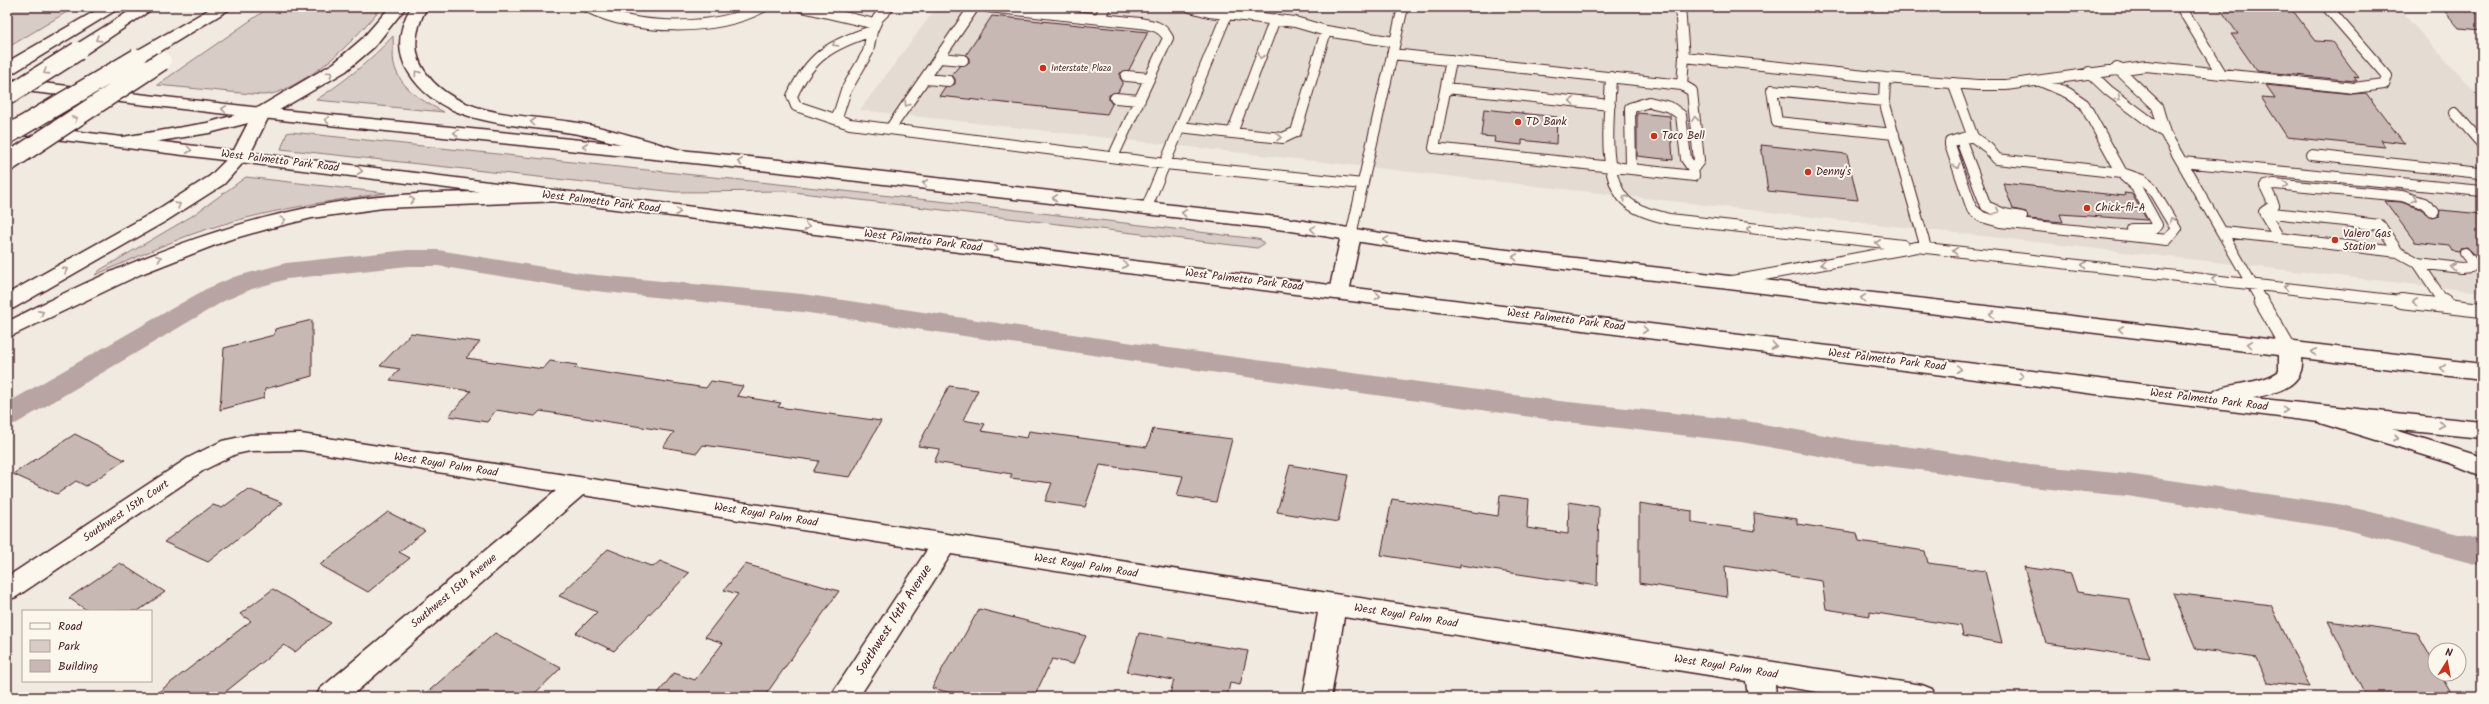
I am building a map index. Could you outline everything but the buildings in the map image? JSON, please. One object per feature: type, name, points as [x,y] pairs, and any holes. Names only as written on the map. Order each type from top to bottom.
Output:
[{"type":"main road","points":[[43,47],[101,7]]},
{"type":"main road","points":[[7,69],[113,7]]},
{"type":"main road","points":[[118,26],[141,7]]},
{"type":"main road","points":[[7,96],[147,7]]},
{"type":"main road","points":[[132,58],[200,7]]},
{"type":"main road","points":[[7,134],[132,58],[225,7]]},
{"type":"main road","points":[[7,163],[242,7]]},
{"type":"main road","points":[[123,142],[209,128],[262,113],[340,67],[368,43],[398,7]]},
{"type":"main road","points":[[419,7],[409,29],[408,57],[422,80],[446,100],[484,114],[572,127],[680,156]]},
{"type":"main road","points":[[7,84],[262,113],[680,156],[1285,224],[1446,249],[2482,372]]},
{"type":"main road","points":[[7,303],[166,213],[217,180],[240,156],[262,113]]},
{"type":"main road","name":"West Palmetto Park Road","points":[[7,128],[463,183],[556,197],[1339,292],[2319,414],[2482,430]]},
{"type":"main road","points":[[7,331],[94,287],[155,260],[225,235],[292,217],[358,205],[406,200],[556,197]]},
{"type":"main road","points":[[1339,292],[1351,235]]},
{"type":"main road","points":[[2205,399],[2260,388],[2286,378],[2291,369],[2289,349]]},
{"type":"main road","points":[[2319,414],[2458,457],[2482,467]]},
{"type":"main road","name":"West Royal Palm Road","points":[[250,442],[302,442],[1334,605],[1760,684],[1922,697]]},
{"type":"main road","name":"Southwest 15th Court","points":[[7,590],[196,464],[230,447],[250,442]]},
{"type":"main road","name":"Southwest 15th Avenue","points":[[330,697],[578,486]]},
{"type":"main road","name":"Southwest 14th Avenue","points":[[844,697],[945,544]]},
{"type":"main road","points":[[1317,697],[1334,605]]},
{"type":"lane","points":[[587,7],[628,20],[664,24],[713,23],[754,12],[763,7]]},
{"type":"lane","points":[[802,7],[873,27]]},
{"type":"lane","points":[[837,118],[846,90],[868,52],[873,27],[889,7]]},
{"type":"lane","points":[[890,129],[974,7]]},
{"type":"lane","points":[[988,7],[1158,26],[1166,31],[1168,38],[1113,157]]},
{"type":"lane","points":[[1099,19],[1105,7]]},
{"type":"lane","points":[[1190,7],[1227,14],[1275,19],[1326,31],[1395,42]]},
{"type":"lane","points":[[1351,235],[1403,7]]},
{"type":"lane","points":[[1680,7],[1684,57],[1682,85]]},
{"type":"lane","points":[[2181,7],[2221,73]]},
{"type":"lane","points":[[1684,57],[1884,78],[1953,83],[2006,85],[2117,68],[2146,66],[2354,88],[2384,84],[2388,76],[2327,7]]},
{"type":"lane","points":[[1146,209],[1227,14]]},
{"type":"lane","points":[[1232,133],[1275,19]]},
{"type":"lane","points":[[873,27],[840,40],[820,53],[797,85],[792,96],[796,106],[810,113],[837,118],[850,124],[1165,164],[1363,184]]},
{"type":"lane","points":[[1180,127],[1284,138],[1296,132],[1326,31]]},
{"type":"lane","points":[[1392,54],[1682,85],[1692,91],[1699,161],[1693,173]]},
{"type":"lane","points":[[939,58],[963,60]]},
{"type":"lane","points":[[1451,60],[1434,148],[1610,168],[1693,173]]},
{"type":"lane","points":[[2117,68],[2143,91],[2156,106],[2166,133],[2289,349]]},
{"type":"lane","points":[[2089,72],[2108,91],[2166,133]]},
{"type":"lane","points":[[1126,76],[1150,78]]},
{"type":"lane","points":[[1611,77],[1610,168],[1618,190],[1624,199],[1634,207],[1649,214],[1668,219],[2252,283],[2482,310]]},
{"type":"lane","points":[[1884,78],[1884,101],[1894,134],[1921,247]]},
{"type":"lane","points":[[925,79],[949,81]]},
{"type":"lane","points":[[1953,83],[1968,138],[1963,146],[1986,206],[2004,214],[2154,229],[2157,225],[2156,220],[2136,187],[2127,180],[2122,173],[2084,104],[2068,93],[2038,80]]},
{"type":"lane","points":[[1446,88],[1610,105]]},
{"type":"lane","points":[[1884,101],[1772,90],[1777,122],[1894,134]]},
{"type":"lane","points":[[1115,98],[1140,100]]},
{"type":"lane","points":[[1631,170],[1630,108],[1644,102],[1670,106],[1681,115],[1686,159],[1693,173]]},
{"type":"lane","points":[[2455,113],[2482,144]]},
{"type":"lane","points":[[1968,138],[1988,148],[1997,159],[2122,173],[2142,180],[2151,187],[2176,229],[2173,235],[2167,240],[2000,222],[1982,217],[1972,209],[1950,145],[1950,142],[1954,140],[1968,138]]},
{"type":"lane","points":[[2311,156],[2481,174]]},
{"type":"lane","points":[[2182,162],[2482,192]]},
{"type":"lane","points":[[2264,212],[2274,205],[2266,186],[2274,184],[2402,196],[2418,199],[2429,206],[2434,212]]},
{"type":"lane","points":[[2264,212],[2279,238]]},
{"type":"lane","points":[[2264,212],[2303,220],[2339,224],[2380,225],[2398,252]]},
{"type":"lane","points":[[2223,232],[2352,244],[2398,252],[2418,264],[2447,306]]},
{"type":"lane","points":[[1726,282],[1921,247]]},
{"type":"lane","points":[[2418,264],[2461,268],[2471,267],[2471,261],[2465,253]]},
{"type":"shaded area","points":[[937,7],[2397,7],[2482,100],[2482,292],[860,110]]},
{"type":"green space","points":[[7,7],[75,7],[7,48]]},
{"type":"green space","points":[[270,7],[382,7],[343,49],[322,67],[276,93],[262,95],[157,85]]},
{"type":"green space","points":[[393,36],[394,64],[402,81],[414,94],[444,112],[316,100],[357,70]]},
{"type":"green space","points":[[291,132],[975,205],[1257,239],[1261,240],[1264,244],[1257,248],[785,191],[676,192],[281,149],[287,133]]},
{"type":"green space","points":[[246,177],[386,193],[311,204],[235,221],[187,236],[95,275],[100,270],[192,216]]},
{"type":"waterway","points":[[7,416],[215,295],[243,283],[286,271],[408,258],[438,258],[586,282],[802,303],[1147,354],[1559,411],[1741,431],[1852,451],[1936,461],[2030,476],[2127,485],[2343,517],[2482,553]]},
{"type":"place","name":"Interstate Plaza","points":[[1043,68]]},
{"type":"place","name":"TD Bank","points":[[1518,122]]},
{"type":"place","name":"Taco Bell","points":[[1654,136]]},
{"type":"place","name":"Denny's","points":[[1808,172]]},
{"type":"place","name":"Chick-fil-A","points":[[2087,208]]},
{"type":"place","name":"Valero Gas Station","points":[[2335,240]]}]
